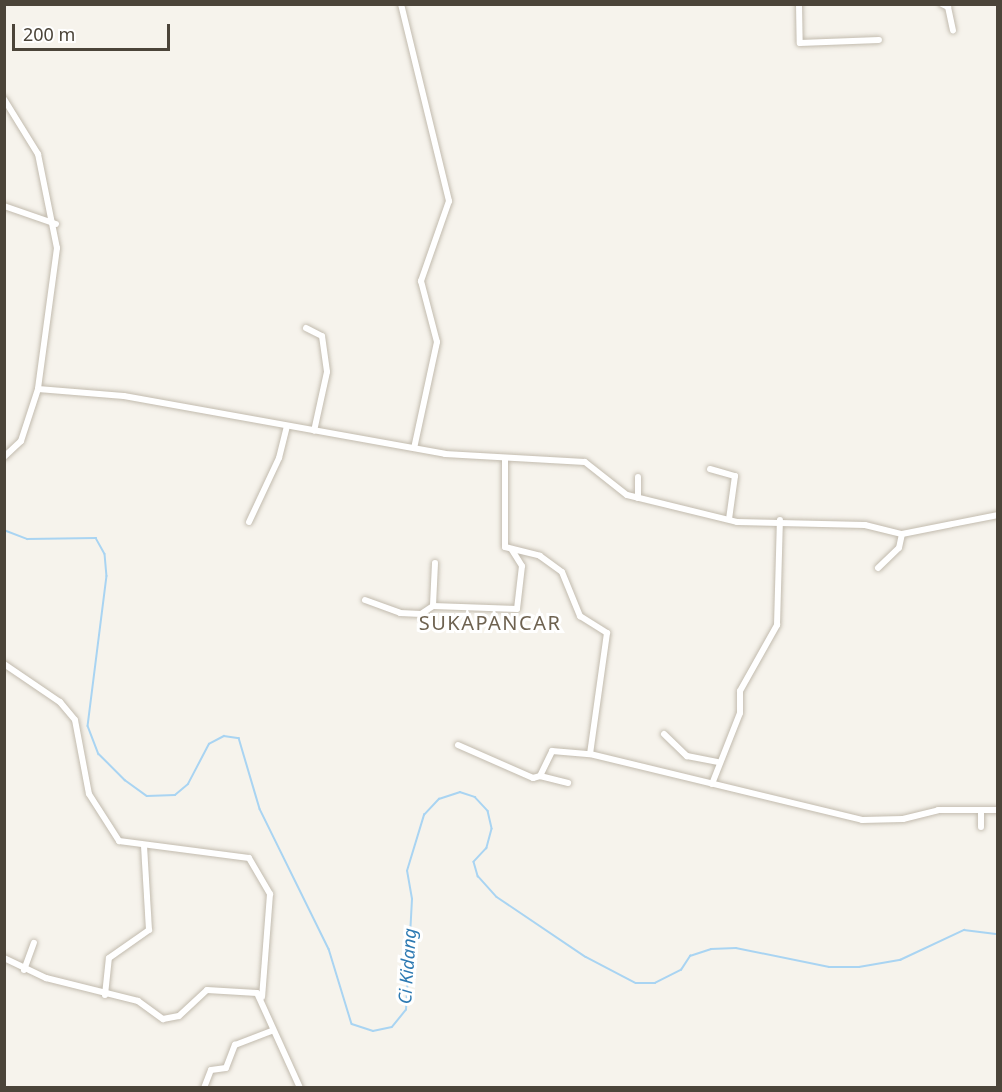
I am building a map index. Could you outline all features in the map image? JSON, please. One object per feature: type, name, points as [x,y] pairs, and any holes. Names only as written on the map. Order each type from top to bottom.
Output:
[{"type":"street","points":[[400,4],[449,201],[421,281],[437,342],[414,448]]},
{"type":"street","points":[[799,4],[800,43],[879,40]]},
{"type":"street","points":[[942,4],[948,7],[953,30]]},
{"type":"street","points":[[4,99],[38,154],[56,224],[55,273],[38,389],[21,441],[4,457]]},
{"type":"street","points":[[4,206],[56,224]]},
{"type":"street","points":[[306,328],[322,336],[327,372],[314,431]]},
{"type":"street","points":[[38,389],[124,396],[414,448],[505,460],[585,462],[617,491],[729,519],[878,526],[902,534],[998,515]]},
{"type":"street","points":[[249,522],[279,458],[287,426]]},
{"type":"street","points":[[365,600],[400,613],[422,614],[433,606],[519,608],[521,562],[503,541],[505,460]]},
{"type":"street","points":[[710,469],[735,476],[729,519]]},
{"type":"street","points":[[638,477],[638,498]]},
{"type":"street","points":[[712,784],[718,762],[740,712],[740,691],[777,625],[780,520]]},
{"type":"street","points":[[878,568],[899,548],[902,534]]},
{"type":"street","points":[[512,550],[540,556],[562,572],[582,618],[607,633],[609,648],[590,754]]},
{"type":"street","points":[[433,606],[435,562]]},
{"type":"street","points":[[4,664],[60,702],[75,720],[89,794],[119,841],[249,858],[270,894],[262,998],[271,1031],[285,1048],[300,1088]]},
{"type":"street","points":[[664,734],[687,756],[718,762]]},
{"type":"street","points":[[458,745],[528,777],[540,776],[568,783]]},
{"type":"street","points":[[540,776],[552,751],[590,754],[862,820],[998,810]]},
{"type":"street","points":[[981,810],[981,827]]},
{"type":"street","points":[[105,995],[110,956],[149,930],[144,846]]},
{"type":"street","points":[[24,970],[34,943]]},
{"type":"street","points":[[4,958],[24,970],[105,995],[138,1001],[156,1017],[169,1019],[207,990],[232,988],[262,998]]},
{"type":"street","points":[[204,1088],[211,1070],[226,1068],[235,1045],[271,1031]]},
{"type":"waterway","name":"Ci Kidang","points":[[4,530],[27,539],[96,538],[105,554],[107,576],[88,726],[99,754],[125,780],[147,796],[175,795],[188,784],[209,744],[224,736],[239,738],[260,809],[329,949],[352,1024],[373,1031],[392,1027],[406,1010],[412,899],[407,871],[424,815],[439,799],[460,792],[475,797],[488,811],[492,829],[487,848],[474,862],[478,876],[497,897],[586,957],[636,983],[655,983],[681,970],[690,956],[711,949],[736,948],[829,967],[859,967],[900,960],[964,930],[998,934]]},
{"type":"district","name":"SUKAPANCAR","points":[[490,622]]}]
